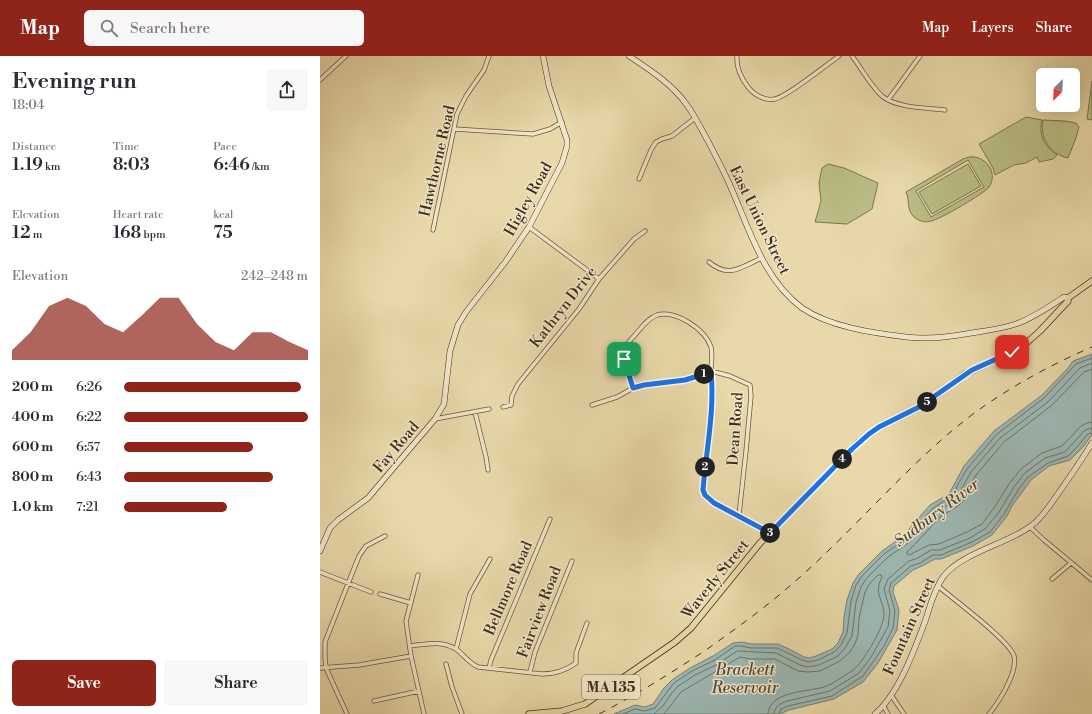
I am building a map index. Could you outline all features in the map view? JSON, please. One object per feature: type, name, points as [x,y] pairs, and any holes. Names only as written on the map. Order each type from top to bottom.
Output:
[{"type":"main road","name":"MA 135","points":[[1068,298],[1092,281]]},
{"type":"main road","name":"Waverly Street","points":[[529,714],[562,712],[585,704],[675,642],[691,628],[751,553],[852,449],[869,434],[879,427],[919,407],[972,370],[1023,346],[1046,325],[1068,301],[1068,298]]},
{"type":"street","points":[[320,80],[346,56]]},
{"type":"street","name":"Hawthorne Road","points":[[434,230],[454,129],[461,104],[484,70],[489,56]]},
{"type":"street","name":"Higley Road","points":[[454,338],[458,325],[466,312],[506,261],[529,227],[566,153],[568,140],[549,86],[543,56]]},
{"type":"street","name":"East Union Street","points":[[629,56],[655,74],[686,104],[732,188],[762,258],[773,278],[784,292],[808,312],[839,324],[900,336],[934,338],[994,329],[1015,324],[1027,320],[1064,297],[1068,298]]},
{"type":"street","points":[[737,56],[738,67],[745,82],[755,94],[768,99],[775,99],[787,94],[838,56]]},
{"type":"street","points":[[852,56],[876,89],[888,100],[898,104],[945,110]]},
{"type":"street","points":[[888,100],[920,56]]},
{"type":"street","points":[[639,179],[651,150],[656,142],[672,136],[695,118]]},
{"type":"street","points":[[454,129],[533,134],[550,129],[562,122]]},
{"type":"street","points":[[529,227],[599,280]]},
{"type":"street","name":"Kathryn Drive","points":[[503,407],[511,405],[512,396],[518,384],[579,309],[599,280],[634,239],[645,231]]},
{"type":"street","points":[[709,262],[720,270],[728,271],[762,258]]},
{"type":"street","points":[[633,388],[624,359],[624,350],[650,319],[664,314],[675,316],[685,320],[701,332],[708,340],[711,349],[712,382],[711,409],[703,490],[708,498],[770,533]]},
{"type":"street","name":"Fay Road","points":[[320,551],[330,528],[338,520],[368,498],[435,419],[444,404],[446,395],[447,369],[454,338]]},
{"type":"street","points":[[592,405],[617,397],[633,388],[644,385],[685,380],[711,372]]},
{"type":"street","name":"Dean Road","points":[[711,372],[720,373],[746,383],[750,385],[751,388],[739,515]]},
{"type":"street","points":[[435,419],[489,409]]},
{"type":"street","points":[[475,412],[488,470]]},
{"type":"street","name":"Fountain Street","points":[[875,714],[891,695],[916,647],[938,586],[947,572],[959,563],[1030,527],[1042,515],[1077,467],[1092,443]]},
{"type":"street","name":"Bellmore Road","points":[[489,668],[550,519]]},
{"type":"street","points":[[1030,527],[1092,580]]},
{"type":"street","points":[[347,714],[326,668],[324,658],[325,642],[348,583],[363,550],[371,543],[385,536]]},
{"type":"street","points":[[456,649],[470,594],[490,559]]},
{"type":"street","name":"Fairview Road","points":[[530,672],[535,652],[572,561]]},
{"type":"street","points":[[1052,579],[1071,563]]},
{"type":"street","points":[[320,572],[371,592]]},
{"type":"street","points":[[418,575],[406,621],[411,656],[424,714]]},
{"type":"street","points":[[938,586],[986,626],[1011,650],[1014,659],[1011,673],[1001,699],[989,714]]},
{"type":"street","points":[[380,594],[411,603]]},
{"type":"street","points":[[410,646],[439,642],[456,649],[472,664],[478,667],[553,674],[565,670],[576,663],[576,654],[587,623]]},
{"type":"street","points":[[320,668],[359,665],[411,656]]},
{"type":"street","points":[[446,664],[452,688],[462,714]]},
{"type":"street","points":[[374,701],[419,692]]},
{"type":"street","points":[[891,695],[904,714]]},
{"type":"street","points":[[884,705],[888,714]]},
{"type":"green space","points":[[1092,81],[1092,120],[1087,119]]},
{"type":"green space","points":[[1026,117],[1042,120],[1042,136],[1049,148],[1057,155],[1053,159],[1039,162],[1037,157],[1026,163],[1014,165],[995,175],[993,168],[979,144]]},
{"type":"green space","points":[[1043,120],[1076,123],[1079,127],[1068,158],[1056,153],[1047,144],[1044,139],[1042,127]]},
{"type":"green space","points":[[975,157],[985,162],[989,166],[992,181],[989,187],[971,200],[929,222],[920,221],[914,217],[909,208],[906,192],[963,159]],"holes":[[[968,160],[984,187],[931,217],[916,191]]]},
{"type":"green space","points":[[828,164],[844,168],[878,183],[872,209],[847,224],[815,222],[821,201],[819,183],[822,168]]},
{"type":"green space","points":[[968,164],[981,186],[932,214],[919,192]]},
{"type":"water","name":"Brackett Reservoir","points":[[1092,354],[1092,435],[1070,460],[1049,466],[1031,480],[1012,506],[1007,516],[992,535],[973,546],[941,559],[935,559],[913,570],[894,586],[893,592],[899,610],[897,630],[878,663],[863,682],[834,699],[789,710],[780,714],[614,714],[635,705],[645,707],[653,704],[664,688],[672,680],[733,643],[778,644],[809,658],[832,649],[838,643],[843,632],[847,600],[853,583],[859,574],[882,551],[902,537],[930,505],[949,494],[964,466],[994,431],[1042,395],[1073,361]]},
{"type":"railway","points":[[599,714],[653,684],[706,650],[750,618],[792,584],[838,542],[926,454],[973,414],[1031,377],[1092,347]]},
{"type":"route","points":[[624,359],[633,388],[644,385],[685,380],[711,372],[711,409],[703,490],[705,495],[714,503],[770,533],[852,449],[869,434],[879,427],[919,407],[965,374],[1012,352]]},
{"type":"water label","name":"Sudbury River","points":[[936,512]]}]
